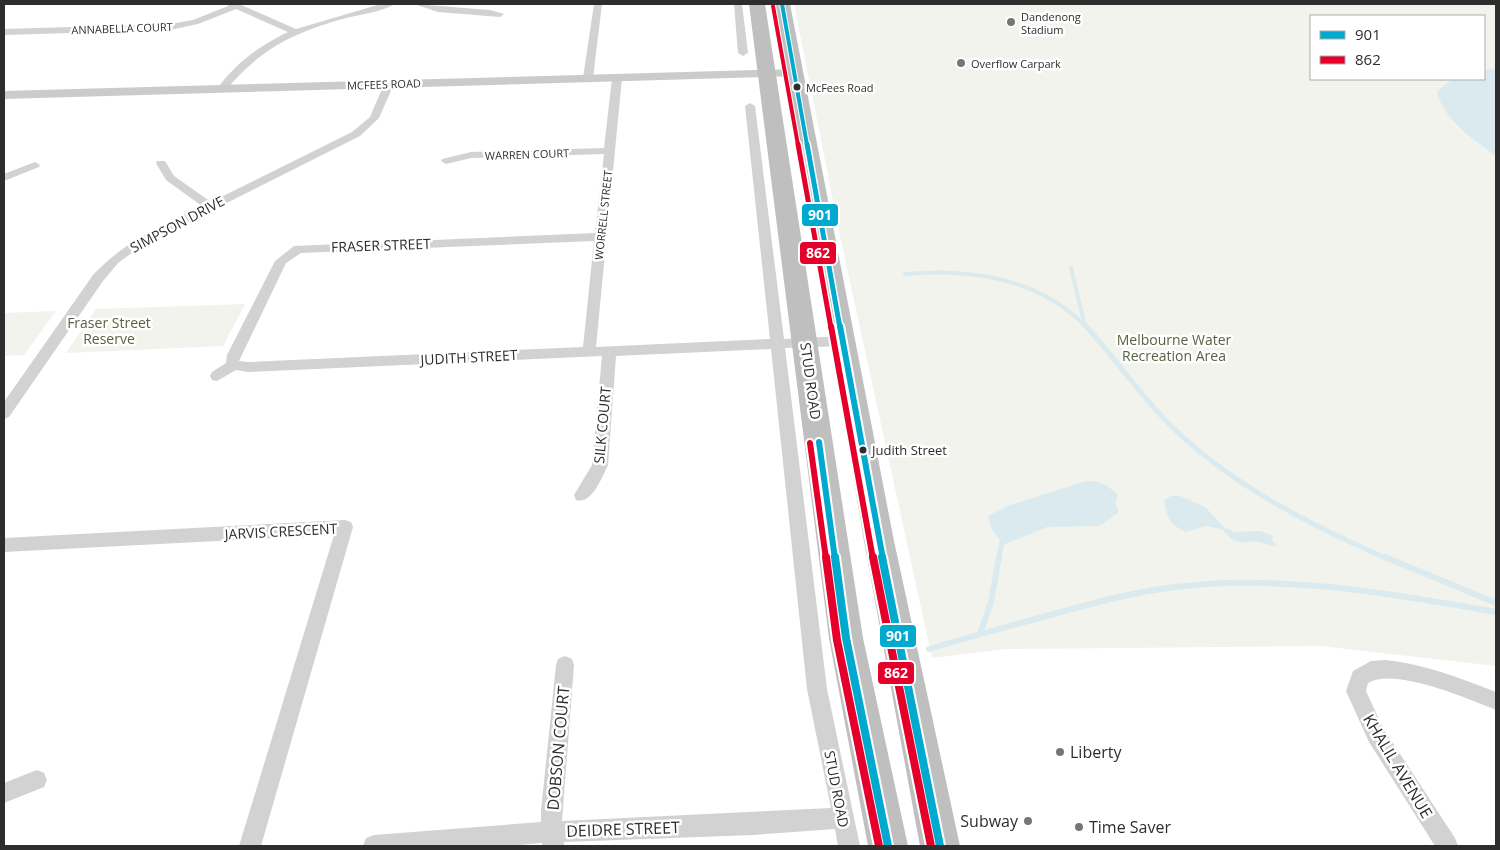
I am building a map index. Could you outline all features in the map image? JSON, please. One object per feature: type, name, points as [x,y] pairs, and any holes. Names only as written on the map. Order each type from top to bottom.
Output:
[{"type":"highway","name":"STUD ROAD","points":[[757,4],[766,74],[792,344],[846,638],[888,846]]},
{"type":"highway","points":[[782,4],[879,540],[940,846]]},
{"type":"street","points":[[222,89],[254,55],[295,32],[390,4]]},
{"type":"street","points":[[418,4],[434,9],[500,14]]},
{"type":"street","points":[[588,78],[598,4]]},
{"type":"street","points":[[738,4],[743,53]]},
{"type":"street","points":[[233,5],[295,32]]},
{"type":"street","name":"ANNABELLA COURT","points":[[4,32],[170,28],[195,22],[233,5]]},
{"type":"street","name":"MCFEES ROAD","points":[[4,95],[795,73]]},
{"type":"street","name":"WORRELL STREET","points":[[590,352],[617,78]]},
{"type":"street","name":"SIMPSON DRIVE","points":[[4,413],[98,278],[115,258],[141,242],[210,206],[356,134],[374,118],[389,84]]},
{"type":"street","name":"STUD ROAD","points":[[750,106],[792,344],[817,689],[848,846]]},
{"type":"street","name":"WARREN COURT","points":[[446,161],[471,156],[610,151]]},
{"type":"street","points":[[161,163],[170,178],[210,206]]},
{"type":"street","points":[[4,178],[35,165]]},
{"type":"street","name":"FRASER STREET","points":[[234,365],[232,364],[234,355],[281,261],[298,249],[601,238]]},
{"type":"street","name":"JUDITH STREET","points":[[234,365],[257,366],[844,341]]},
{"type":"street","name":"SILK COURT","points":[[582,495],[596,476],[600,465],[609,351]]},
{"type":"street","points":[[217,376],[234,365]]},
{"type":"street","name":"JARVIS CRESCENT","points":[[4,545],[345,527],[250,846]]},
{"type":"street","name":"DOBSON COURT","points":[[553,839],[551,812],[565,665]]},
{"type":"street","name":"KHALIL AVENUE","points":[[1447,846],[1376,734],[1356,691],[1360,677],[1373,670],[1396,670],[1450,682],[1496,701]]},
{"type":"street","points":[[4,793],[37,780]]},
{"type":"street","name":"DEIDRE STREET","points":[[374,846],[553,839],[843,818]]},
{"type":"green space","name":"Melbourne Water Recreation Area","points":[[794,4],[1496,4],[1496,666],[1321,646],[1005,649],[932,658],[840,236]]},
{"type":"green space","name":"Fraser Street Reserve","points":[[245,304],[223,346],[66,353],[96,309]]},
{"type":"green space","name":"Fraser Street Reserve","points":[[56,311],[24,355],[4,356],[4,313]]},
{"type":"shaded area","points":[[1496,69],[1496,156],[1461,129],[1447,113],[1437,93],[1442,87],[1456,80],[1485,80],[1485,70]]},
{"type":"shaded area","points":[[1086,481],[1096,481],[1104,484],[1118,496],[1115,503],[1118,513],[1099,526],[1047,527],[1005,544],[998,538],[990,525],[988,516],[1007,506]]},
{"type":"shaded area","points":[[1171,496],[1180,496],[1205,507],[1225,528],[1235,532],[1260,531],[1273,536],[1272,541],[1278,547],[1254,541],[1242,543],[1230,538],[1222,529],[1205,526],[1186,532],[1176,526],[1168,516],[1164,500]]},
{"type":"waterway","points":[[1071,268],[1085,326]]},
{"type":"waterway","points":[[905,274],[954,273],[979,275],[1003,280],[1026,287],[1048,298],[1069,311],[1087,328]]},
{"type":"waterway","points":[[1086,326],[1167,422],[1216,465],[1299,517],[1388,559]]},
{"type":"waterway","points":[[999,559],[1002,541]]},
{"type":"waterway","points":[[980,634],[991,602],[999,557]]},
{"type":"waterway","points":[[1385,557],[1496,603]]},
{"type":"waterway","points":[[929,649],[1112,599],[1154,590],[1209,584],[1250,583],[1332,587],[1415,598],[1496,612]]},
{"type":"transit line","name":"901","points":[[782,4],[879,541],[940,846]]},
{"type":"transit line","name":"862","points":[[773,6],[870,543],[931,846]]},
{"type":"transit line","name":"901","points":[[819,442],[846,638],[888,846]]},
{"type":"transit line","name":"862","points":[[810,443],[837,640],[879,846]]},
{"type":"place","name":"Dandenong Stadium","points":[[1011,22]]},
{"type":"place","name":"Overflow Carpark","points":[[961,63]]},
{"type":"place","name":"McFees Road","points":[[797,87]]},
{"type":"place","name":"Judith Street","points":[[863,450]]},
{"type":"place","name":"Liberty","points":[[1060,752]]},
{"type":"place","name":"Subway","points":[[1028,821]]},
{"type":"place","name":"Time Saver","points":[[1079,827]]}]
